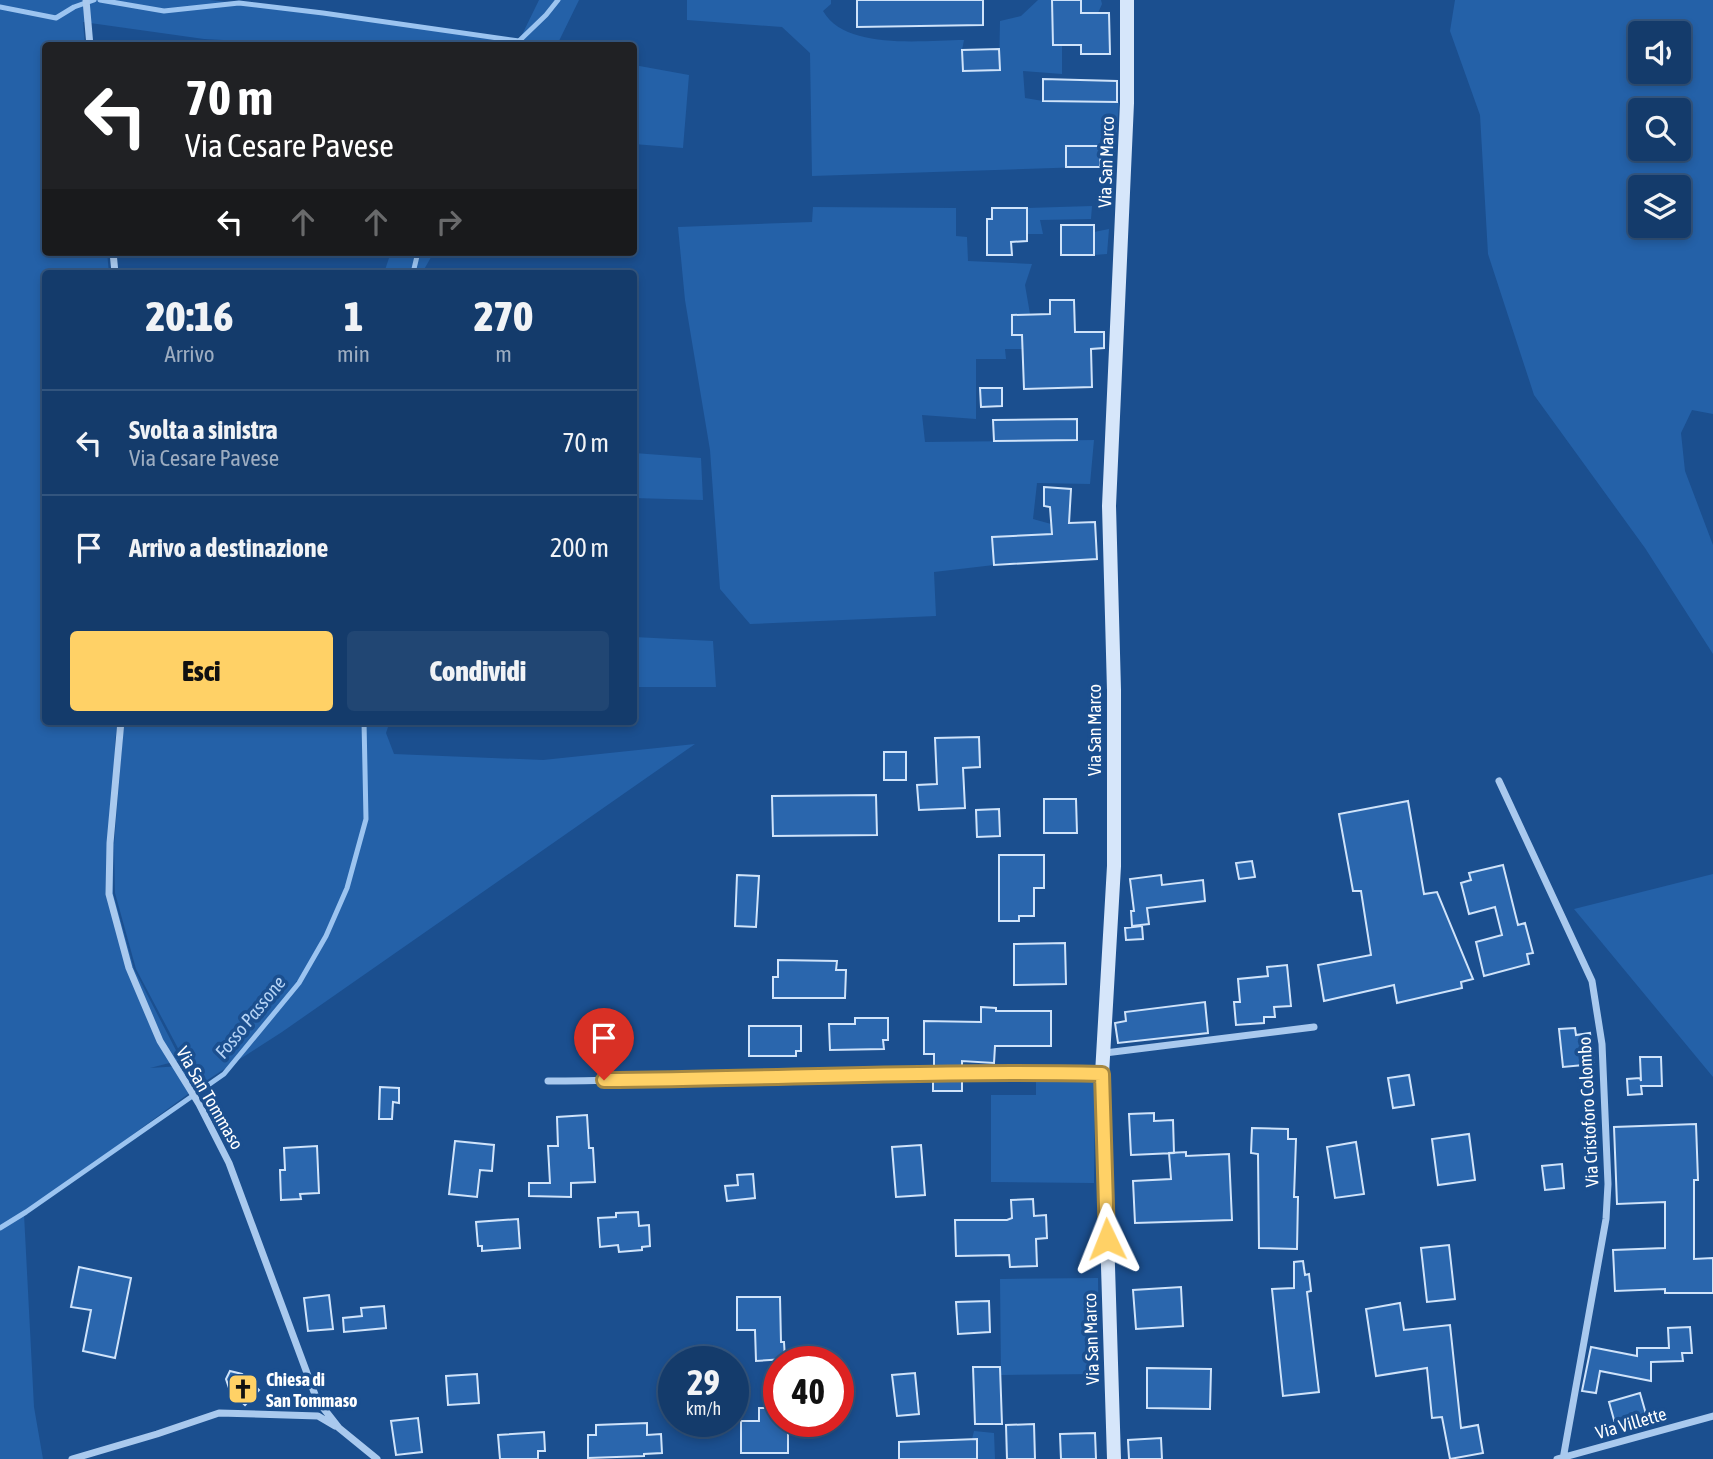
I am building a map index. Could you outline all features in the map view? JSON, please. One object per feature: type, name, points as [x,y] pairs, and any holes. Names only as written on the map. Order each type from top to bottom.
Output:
[{"type":"street","points":[[86,0],[90,42]]},
{"type":"street","name":"Via San Marco","points":[[1114,1459],[1102,1074],[1114,866],[1114,690],[1109,506],[1127,103],[1127,0]]},
{"type":"street","name":"Via San Tommaso","points":[[121,725],[110,843],[109,894],[129,968],[160,1041],[199,1104],[229,1163],[317,1400],[339,1427],[377,1459]]},
{"type":"street","name":"Via Cristoforo Colombo","points":[[1499,781],[1592,981],[1602,1044],[1608,1184],[1606,1219],[1563,1459]]},
{"type":"street","points":[[1105,1053],[1314,1027]]},
{"type":"street","points":[[548,1081],[983,1072],[1102,1074]]},
{"type":"street","points":[[72,1459],[219,1413],[318,1416],[339,1427]]},
{"type":"street","name":"Via Villette","points":[[1557,1459],[1713,1416]]},
{"type":"shaded area","points":[[0,0],[210,0],[519,41],[539,0],[579,0],[558,42],[259,42],[204,39],[83,22],[85,42],[42,42],[42,256],[107,256],[109,270],[42,270],[42,725],[117,725],[113,893],[134,969],[181,1060],[150,1068],[181,1066],[195,1089],[24,1214],[34,1407],[43,1459],[0,1459]]},
{"type":"shaded area","points":[[687,0],[831,0],[831,4],[823,11],[834,24],[867,38],[908,41],[964,40],[963,71],[999,70],[1000,21],[1021,16],[1038,0],[1101,0],[1098,13],[1053,14],[1053,45],[1062,45],[1062,74],[1023,71],[1025,98],[1043,101],[1119,102],[1114,166],[812,176],[810,53],[782,27],[687,20]]},
{"type":"shaded area","points":[[1455,0],[1713,0],[1713,414],[1692,410],[1681,433],[1685,471],[1713,545],[1713,654],[1645,548],[1534,395],[1488,254],[1480,115],[1450,31]]},
{"type":"shaded area","points":[[637,66],[689,75],[683,148],[637,144]]},
{"type":"shaded area","points":[[1092,206],[1091,219],[1040,220],[1043,234],[1027,234],[1027,208]]},
{"type":"shaded area","points":[[813,207],[956,208],[956,236],[967,237],[968,261],[1032,264],[1025,285],[1030,314],[1012,315],[1012,334],[1053,334],[1053,349],[1005,349],[1006,359],[976,359],[976,419],[922,415],[925,442],[1094,440],[1090,484],[1037,483],[1033,519],[1051,524],[1052,534],[994,565],[934,572],[936,616],[750,624],[720,589],[710,450],[685,300],[678,227],[812,222]]},
{"type":"shaded area","points":[[1109,229],[1107,254],[1094,255],[1094,232]]},
{"type":"shaded area","points":[[390,256],[432,256],[424,270],[385,270]]},
{"type":"shaded area","points":[[637,453],[701,458],[703,500],[637,498]]},
{"type":"shaded area","points":[[637,637],[713,641],[716,687],[637,687]]},
{"type":"shaded area","points":[[124,725],[389,725],[386,733],[394,754],[543,760],[695,744],[282,1032],[198,1086],[136,969],[115,893],[114,845]]},
{"type":"shaded area","points":[[1713,874],[1713,1077],[1574,909]]},
{"type":"shaded area","points":[[1036,1076],[1095,1077],[1094,1183],[991,1182],[991,1095],[1036,1095]]},
{"type":"shaded area","points":[[1098,1278],[1099,1374],[1001,1375],[1000,1279]]},
{"type":"shaded area","points":[[974,1431],[994,1433],[995,1459],[977,1459],[977,1440],[972,1439]]},
{"type":"building","points":[[857,0],[983,0],[983,25],[857,27]]},
{"type":"building","points":[[1052,0],[1081,0],[1081,13],[1109,13],[1110,54],[1081,54],[1081,45],[1053,45]]},
{"type":"building","points":[[999,49],[1000,70],[963,71],[962,50]]},
{"type":"building","points":[[1043,79],[1117,81],[1117,102],[1043,101]]},
{"type":"building","points":[[1066,146],[1101,146],[1100,167],[1066,167]]},
{"type":"building","points":[[992,208],[1027,208],[1027,241],[1011,242],[1012,255],[987,255],[987,219],[992,219]]},
{"type":"building","points":[[1061,225],[1094,225],[1094,255],[1061,255]]},
{"type":"building","points":[[1050,300],[1074,300],[1075,332],[1104,332],[1104,348],[1091,349],[1092,387],[1024,389],[1022,335],[1012,335],[1012,315],[1050,314]]},
{"type":"building","points":[[980,388],[1002,388],[1002,406],[981,407]]},
{"type":"building","points":[[1077,419],[1077,440],[994,441],[993,420]]},
{"type":"building","points":[[1044,487],[1071,489],[1069,523],[1095,522],[1097,559],[994,565],[992,537],[1052,534],[1050,507],[1044,506]]},
{"type":"building","points":[[979,737],[980,767],[963,768],[965,808],[919,810],[917,785],[937,784],[935,738]]},
{"type":"building","points":[[884,752],[906,752],[906,780],[884,780]]},
{"type":"building","points":[[876,795],[877,835],[773,836],[772,796]]},
{"type":"building","points":[[1044,799],[1076,799],[1077,833],[1044,833]]},
{"type":"building","points":[[1408,801],[1424,894],[1437,892],[1473,979],[1461,982],[1462,988],[1397,1003],[1394,985],[1324,1001],[1318,965],[1371,955],[1361,891],[1353,891],[1339,814]]},
{"type":"building","points":[[999,809],[1000,836],[977,837],[976,810]]},
{"type":"building","points":[[999,855],[1044,855],[1044,888],[1034,888],[1034,916],[1019,916],[1019,921],[999,921]]},
{"type":"building","points":[[1252,861],[1255,877],[1239,879],[1236,863]]},
{"type":"building","points":[[1503,865],[1518,925],[1525,923],[1533,953],[1527,954],[1529,964],[1484,976],[1476,942],[1502,935],[1495,907],[1469,914],[1461,883],[1471,880],[1469,873]]},
{"type":"building","points":[[737,875],[759,876],[756,927],[735,926]]},
{"type":"building","points":[[1161,875],[1162,885],[1203,880],[1205,901],[1147,908],[1149,924],[1132,926],[1131,911],[1134,911],[1130,879]]},
{"type":"building","points":[[1142,926],[1143,939],[1126,940],[1125,928]]},
{"type":"building","points":[[1065,943],[1066,984],[1014,985],[1014,944]]},
{"type":"building","points":[[778,960],[837,961],[836,970],[846,970],[845,998],[773,998],[773,977],[778,977]]},
{"type":"building","points":[[1287,965],[1291,1006],[1274,1007],[1275,1017],[1264,1017],[1264,1023],[1236,1025],[1234,1002],[1240,1002],[1238,979],[1268,976],[1267,967]]},
{"type":"building","points":[[1205,1002],[1208,1033],[1118,1043],[1115,1023],[1126,1021],[1125,1012]]},
{"type":"building","points":[[981,1007],[996,1008],[996,1011],[1051,1011],[1051,1046],[995,1046],[994,1063],[962,1061],[962,1067],[934,1068],[934,1054],[924,1054],[924,1021],[981,1022]]},
{"type":"building","points":[[855,1018],[888,1018],[888,1040],[883,1040],[884,1049],[830,1050],[829,1024],[855,1024]]},
{"type":"building","points":[[749,1026],[801,1026],[801,1051],[796,1051],[796,1056],[749,1056]]},
{"type":"building","points":[[1575,1028],[1576,1035],[1590,1033],[1594,1064],[1563,1067],[1559,1029]]},
{"type":"building","points":[[1640,1057],[1661,1057],[1662,1086],[1641,1086],[1642,1094],[1628,1095],[1627,1079],[1640,1078],[1641,1081]]},
{"type":"building","points":[[1409,1075],[1414,1105],[1393,1108],[1388,1078]]},
{"type":"building","points":[[933,1080],[962,1080],[962,1091],[933,1091]]},
{"type":"building","points":[[380,1087],[399,1088],[399,1103],[393,1102],[392,1119],[379,1119]]},
{"type":"building","points":[[1154,1113],[1154,1121],[1173,1120],[1174,1153],[1131,1155],[1129,1114]]},
{"type":"building","points":[[587,1115],[595,1182],[571,1183],[571,1197],[529,1196],[529,1183],[550,1183],[548,1146],[558,1146],[557,1117]]},
{"type":"building","points":[[1696,1124],[1698,1180],[1694,1180],[1694,1259],[1713,1258],[1713,1293],[1665,1293],[1665,1289],[1615,1291],[1613,1250],[1665,1248],[1665,1202],[1617,1204],[1614,1127]]},
{"type":"building","points":[[1252,1128],[1288,1129],[1288,1139],[1296,1139],[1294,1197],[1298,1197],[1297,1249],[1259,1248],[1258,1154],[1251,1153]]},
{"type":"building","points":[[1469,1134],[1475,1180],[1438,1185],[1432,1139]]},
{"type":"building","points":[[455,1141],[494,1145],[492,1171],[480,1170],[477,1197],[449,1194]]},
{"type":"building","points":[[1356,1142],[1364,1194],[1335,1198],[1327,1147]]},
{"type":"building","points":[[921,1145],[925,1195],[896,1197],[892,1147]]},
{"type":"building","points":[[317,1146],[319,1193],[300,1194],[301,1199],[281,1200],[280,1170],[285,1170],[284,1148]]},
{"type":"building","points":[[1186,1152],[1186,1156],[1229,1154],[1232,1220],[1135,1223],[1133,1181],[1171,1179],[1169,1153]]},
{"type":"building","points":[[1562,1164],[1564,1188],[1545,1190],[1542,1166]]},
{"type":"building","points":[[753,1174],[755,1198],[727,1201],[725,1186],[738,1185],[737,1175]]},
{"type":"building","points":[[1033,1199],[1034,1216],[1046,1215],[1047,1238],[1036,1239],[1037,1266],[1010,1267],[1009,1255],[956,1256],[955,1220],[1007,1220],[1012,1218],[1011,1200]]},
{"type":"building","points":[[638,1212],[639,1226],[649,1225],[650,1246],[642,1247],[642,1250],[619,1252],[618,1245],[600,1247],[598,1218],[616,1217],[616,1213]]},
{"type":"building","points":[[518,1219],[520,1248],[482,1251],[482,1246],[478,1246],[476,1222]]},
{"type":"building","points":[[1449,1245],[1455,1299],[1427,1302],[1421,1248]]},
{"type":"building","points":[[1303,1261],[1305,1275],[1309,1274],[1311,1291],[1307,1292],[1319,1392],[1283,1396],[1272,1289],[1294,1288],[1294,1262]]},
{"type":"building","points":[[79,1267],[131,1278],[115,1358],[83,1351],[91,1310],[71,1307]]},
{"type":"building","points":[[1181,1287],[1183,1326],[1136,1329],[1133,1290]]},
{"type":"building","points":[[329,1295],[333,1329],[308,1331],[304,1298]]},
{"type":"building","points":[[737,1297],[780,1297],[781,1342],[784,1342],[784,1346],[763,1346],[763,1361],[756,1361],[755,1330],[737,1330]]},
{"type":"building","points":[[989,1301],[990,1332],[958,1334],[956,1302]]},
{"type":"building","points":[[1400,1303],[1404,1330],[1450,1325],[1461,1428],[1478,1425],[1483,1453],[1450,1459],[1442,1417],[1432,1418],[1427,1368],[1376,1376],[1366,1309]]},
{"type":"building","points":[[384,1306],[386,1328],[344,1332],[343,1318],[362,1316],[361,1308]]},
{"type":"building","points":[[1690,1327],[1692,1353],[1682,1353],[1683,1361],[1651,1362],[1651,1381],[1600,1371],[1596,1393],[1582,1391],[1591,1347],[1637,1356],[1637,1348],[1669,1348],[1668,1328]]},
{"type":"building","points":[[973,1367],[1000,1367],[1002,1424],[975,1424]]},
{"type":"building","points":[[1147,1368],[1211,1369],[1210,1409],[1147,1408]]},
{"type":"building","name":"Chiesa di San Tommaso","points":[[230,1371],[242,1374],[259,1390],[245,1405],[230,1391],[226,1379]]},
{"type":"building","points":[[915,1373],[919,1414],[897,1416],[892,1375]]},
{"type":"building","points":[[477,1374],[479,1403],[448,1405],[446,1376]]},
{"type":"building","points":[[1640,1393],[1648,1421],[1641,1423],[1642,1426],[1622,1430],[1621,1426],[1616,1427],[1609,1402]]},
{"type":"building","points":[[759,1408],[763,1408],[763,1437],[788,1437],[788,1453],[741,1453],[741,1437],[749,1437],[749,1421],[759,1421]]},
{"type":"building","points":[[418,1418],[422,1452],[396,1455],[391,1421]]},
{"type":"building","points":[[647,1423],[647,1435],[658,1434],[661,1437],[662,1453],[588,1458],[588,1435],[596,1435],[596,1425]]},
{"type":"building","points":[[1034,1424],[1035,1459],[1007,1459],[1006,1425]]},
{"type":"building","points":[[544,1432],[545,1451],[538,1451],[538,1459],[500,1459],[498,1435]]},
{"type":"building","points":[[1095,1433],[1096,1459],[1061,1459],[1060,1434]]},
{"type":"building","points":[[1161,1438],[1162,1459],[1129,1459],[1128,1440]]},
{"type":"building","points":[[977,1439],[977,1459],[899,1459],[899,1442]]},
{"type":"waterway","points":[[0,7],[56,18],[74,7],[94,0]]},
{"type":"waterway","points":[[100,0],[164,11],[239,3],[519,41]]},
{"type":"waterway","points":[[519,42],[558,0]]},
{"type":"waterway","name":"Fosso Passone","points":[[414,270],[417,256]]},
{"type":"waterway","name":"Fosso Passone","points":[[0,1228],[224,1074],[299,983],[326,936],[347,888],[366,819],[364,725]]},
{"type":"place","name":"Chiesa di San Tommaso","points":[[243,1389]]},
{"type":"route","points":[[604,1080],[743,1079],[884,1073],[1102,1074],[1107,1239]]}]
